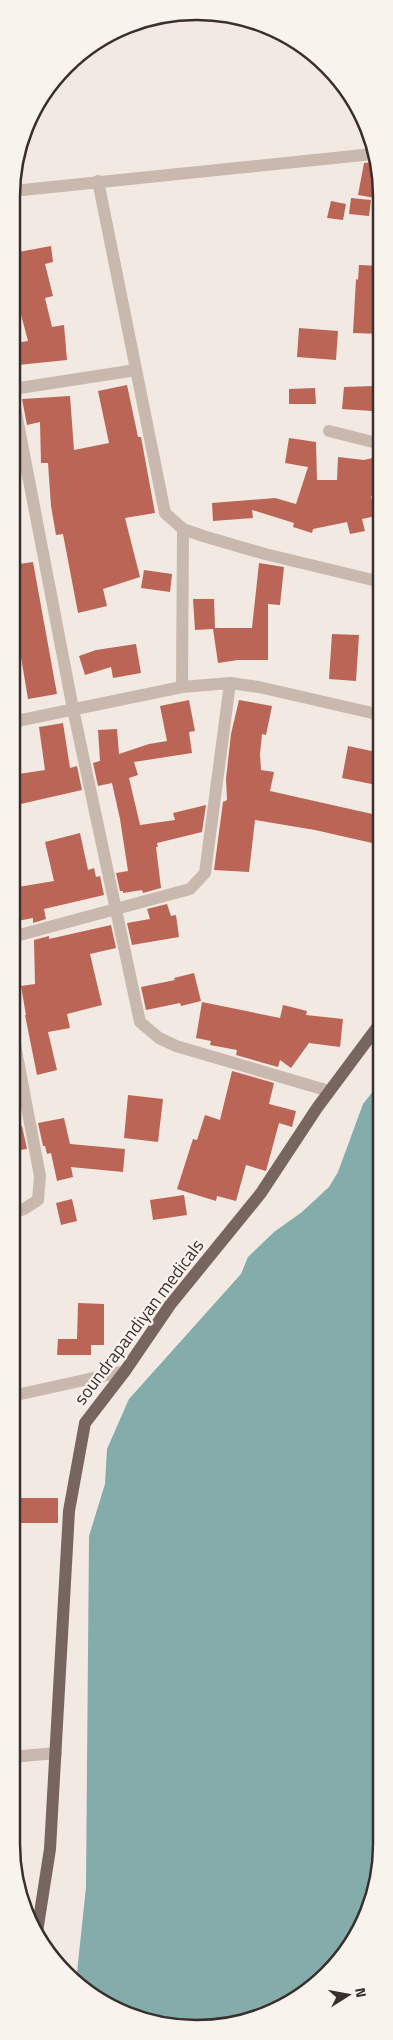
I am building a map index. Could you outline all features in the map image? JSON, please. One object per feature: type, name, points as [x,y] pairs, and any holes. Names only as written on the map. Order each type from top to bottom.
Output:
[{"type":"main road","name":"soundrapandiyan medicals","points":[[38,1923],[50,1849],[71,1502],[85,1424],[125,1371],[170,1305],[261,1192],[329,1091],[373,1033]]},
{"type":"street","points":[[20,190],[368,155]]},
{"type":"street","points":[[98,182],[165,513],[183,529],[265,554],[373,580]]},
{"type":"street","points":[[20,388],[136,370]]},
{"type":"street","points":[[329,431],[373,442]]},
{"type":"street","points":[[20,433],[73,709],[140,1022],[159,1038],[176,1046],[329,1091]]},
{"type":"street","points":[[182,686],[183,529]]},
{"type":"street","points":[[20,720],[182,686],[230,683],[259,686],[373,713]]},
{"type":"street","points":[[20,935],[190,889],[205,873],[230,683]]},
{"type":"street","points":[[20,1071],[40,1176],[38,1200],[20,1210]]},
{"type":"street","points":[[20,1394],[125,1371]]},
{"type":"street","points":[[20,1756],[56,1753]]},
{"type":"water","points":[[373,1091],[373,1855],[370,1878],[360,1911],[343,1942],[329,1960],[304,1984],[264,2007],[231,2017],[185,2020],[162,2017],[118,2002],[89,1984],[77,1973],[86,1887],[89,1536],[105,1484],[107,1449],[129,1399],[241,1274],[248,1257],[274,1232],[302,1212],[329,1187],[338,1172],[363,1104]]},
{"type":"building","points":[[370,162],[373,198],[358,195],[364,163]]},
{"type":"building","points":[[351,198],[371,200],[369,216],[349,214]]},
{"type":"building","points":[[331,201],[346,204],[343,220],[327,218]]},
{"type":"building","points":[[51,246],[53,262],[45,264],[53,296],[45,298],[52,327],[64,325],[67,360],[20,365],[20,342],[28,341],[20,311],[20,252]]},
{"type":"building","points":[[359,265],[373,266],[373,334],[353,333],[356,279],[358,280]]},
{"type":"building","points":[[299,328],[338,331],[336,360],[297,357]]},
{"type":"building","points":[[127,385],[138,437],[141,437],[155,513],[125,518],[140,577],[103,589],[107,606],[78,613],[63,534],[56,535],[51,506],[48,463],[41,463],[40,422],[27,425],[22,399],[70,396],[74,450],[109,443],[98,391]]},
{"type":"building","points":[[373,386],[372,411],[342,409],[344,387]]},
{"type":"building","points":[[315,388],[316,404],[289,404],[289,389]]},
{"type":"building","points":[[289,438],[316,442],[317,480],[337,480],[338,457],[364,460],[373,458],[373,495],[371,496],[373,517],[362,519],[365,531],[350,534],[347,522],[313,529],[312,533],[293,527],[294,523],[252,510],[253,518],[213,521],[212,503],[275,498],[296,504],[308,467],[285,463]]},
{"type":"building","points":[[33,562],[57,694],[28,699],[20,657],[20,564]]},
{"type":"building","points":[[259,563],[284,567],[280,605],[268,604],[268,660],[238,660],[218,663],[213,629],[195,630],[193,599],[214,599],[215,628],[252,628]]},
{"type":"building","points":[[144,570],[172,574],[170,592],[141,588]]},
{"type":"building","points":[[332,634],[359,635],[356,681],[329,679]]},
{"type":"building","points":[[136,644],[141,673],[113,678],[111,667],[85,675],[79,656],[96,650]]},
{"type":"building","points":[[189,700],[195,731],[189,732],[192,753],[134,762],[138,775],[129,778],[140,825],[175,820],[173,813],[206,805],[202,832],[157,843],[161,888],[143,893],[142,890],[123,893],[123,891],[120,891],[116,873],[128,871],[112,783],[98,786],[93,763],[100,761],[98,730],[117,729],[119,754],[149,744],[167,741],[160,706]]},
{"type":"building","points":[[239,700],[272,706],[266,735],[262,734],[260,754],[261,770],[274,772],[270,791],[373,814],[373,843],[315,830],[255,820],[249,872],[214,870],[223,802],[227,800],[226,779],[231,734]]},
{"type":"building","points":[[63,723],[70,768],[77,766],[82,790],[20,804],[20,774],[45,770],[39,727]]},
{"type":"building","points":[[348,746],[373,751],[373,784],[342,778]]},
{"type":"building","points":[[80,833],[88,870],[94,868],[96,877],[100,876],[104,895],[44,909],[46,919],[33,923],[33,918],[20,920],[20,887],[54,881],[45,842]]},
{"type":"building","points":[[167,904],[171,916],[176,915],[179,937],[132,945],[127,923],[150,919],[147,909]]},
{"type":"building","points":[[111,925],[116,948],[90,954],[102,1005],[67,1014],[70,1028],[48,1032],[57,1070],[37,1075],[21,986],[35,984],[34,940],[49,936],[49,939]]},
{"type":"building","points":[[194,973],[201,1001],[181,1006],[180,1003],[146,1010],[141,987],[175,980],[174,978]]},
{"type":"building","points":[[202,1002],[280,1018],[283,1005],[307,1011],[306,1015],[343,1019],[340,1047],[309,1043],[291,1068],[280,1060],[278,1067],[236,1055],[237,1050],[210,1045],[211,1041],[196,1038]]},
{"type":"building","points":[[232,1071],[274,1083],[269,1104],[296,1111],[292,1127],[279,1123],[266,1171],[246,1165],[236,1201],[217,1196],[216,1201],[177,1189],[193,1139],[197,1140],[205,1115],[220,1120]]},
{"type":"building","points":[[128,1095],[163,1099],[158,1142],[124,1138]]},
{"type":"building","points":[[64,1118],[70,1144],[125,1149],[123,1172],[71,1167],[73,1177],[57,1181],[51,1153],[47,1154],[45,1146],[43,1146],[38,1123]]},
{"type":"building","points":[[20,1126],[22,1126],[27,1149],[20,1150]]},
{"type":"building","points":[[184,1195],[187,1215],[153,1220],[150,1200]]},
{"type":"building","points":[[72,1199],[77,1221],[61,1225],[56,1203]]},
{"type":"building","points":[[78,1303],[104,1304],[104,1345],[91,1345],[91,1355],[57,1355],[58,1339],[77,1339]]},
{"type":"building","points":[[20,1498],[58,1498],[58,1523],[20,1523]]}]
